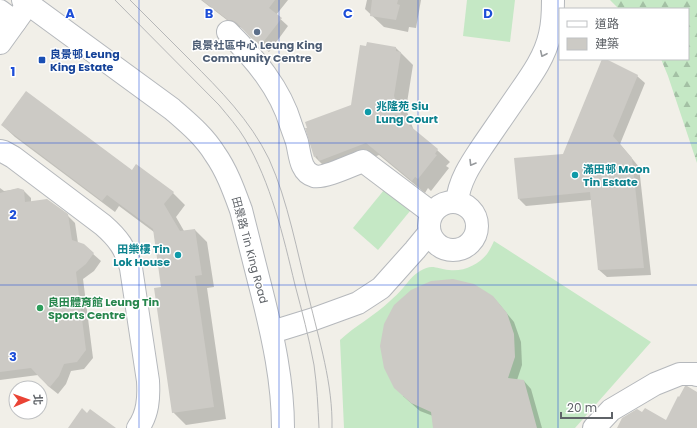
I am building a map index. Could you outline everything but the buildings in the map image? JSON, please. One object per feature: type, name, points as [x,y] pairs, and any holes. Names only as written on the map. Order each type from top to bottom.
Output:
[{"type":"street","points":[[457,202],[458,191],[462,180],[478,153],[536,68],[544,52],[550,35],[553,17],[553,0]]},
{"type":"street","points":[[0,43],[8,17],[26,2]]},
{"type":"street","name":"田景路 Tin King Road","points":[[26,2],[172,109],[191,125],[216,154],[234,192],[240,210],[272,332],[281,384],[283,428]]},
{"type":"street","points":[[228,32],[258,64],[271,82],[290,122],[297,142],[302,164],[306,172],[314,176],[323,176],[363,161],[431,223]]},
{"type":"street","points":[[0,151],[13,157],[103,225],[112,233],[125,250],[131,268],[149,392],[146,415],[138,428]]},
{"type":"street","points":[[449,201],[465,205],[472,210],[476,219],[477,227],[475,235],[464,248],[447,250],[433,241],[431,223],[434,209],[449,201]]},
{"type":"street","points":[[272,332],[358,303],[381,288],[415,250],[431,223]]},
{"type":"street","points":[[594,428],[610,410],[655,384],[680,374],[697,375]]},
{"type":"green space","points":[[467,0],[515,0],[510,42],[463,36]]},
{"type":"green space","points":[[610,0],[697,0],[697,163],[661,60],[689,60],[689,8],[618,8]]},
{"type":"green space","points":[[384,190],[410,211],[378,250],[353,228]]},
{"type":"green space","points":[[494,241],[651,342],[575,428],[344,428],[340,340],[384,306],[420,271],[428,267],[460,270],[470,267],[483,258]]},
{"type":"tram line","points":[[115,0],[219,105],[239,130],[254,156],[262,173],[275,210],[286,247],[305,325],[314,365],[319,428]]},
{"type":"tram line","points":[[130,0],[234,106],[253,131],[269,159],[287,209],[321,346],[328,379],[332,412],[332,428]]},
{"type":"place","name":"良景社區中心 Leung King Community Centre","points":[[257,32]]},
{"type":"place","name":"良景邨 Leung King Estate","points":[[42,60]]},
{"type":"place","name":"兆隆苑 Siu Lung Court","points":[[368,112]]},
{"type":"place","name":"滿田邨 Moon Tin Estate","points":[[575,175]]},
{"type":"place","name":"田樂樓 Tin Lok House","points":[[178,255]]},
{"type":"place","name":"良田體育館 Leung Tin Sports Centre","points":[[40,308]]}]
